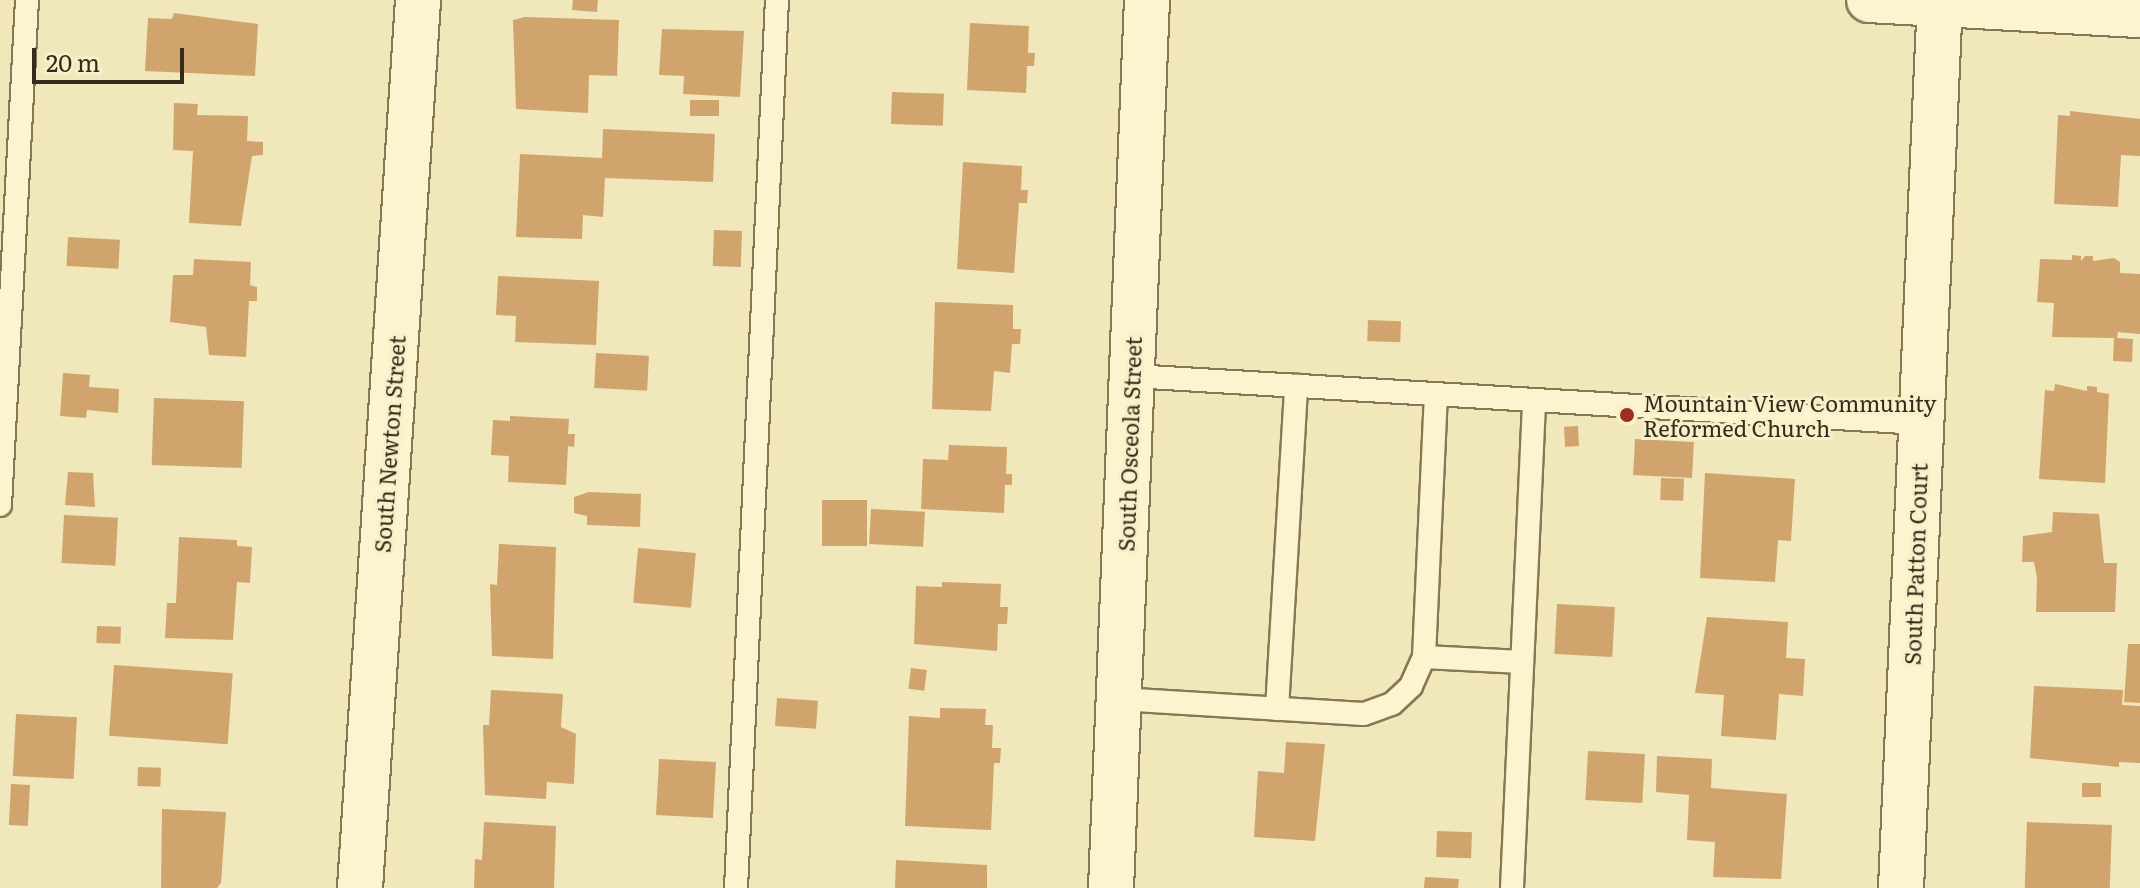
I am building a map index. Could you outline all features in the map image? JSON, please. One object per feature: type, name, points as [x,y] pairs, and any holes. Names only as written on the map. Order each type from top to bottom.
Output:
[{"type":"street","name":"South Newton Street","points":[[360,888],[418,0]]},
{"type":"street","name":"South Osceola Street","points":[[1111,888],[1147,0]]},
{"type":"street","points":[[1869,0],[2140,15]]},
{"type":"street","name":"South Patton Court","points":[[1901,888],[1940,2]]},
{"type":"lane","points":[[0,505],[27,0]]},
{"type":"lane","points":[[736,888],[777,0]]},
{"type":"lane","points":[[1132,376],[1921,423]]},
{"type":"lane","points":[[1277,709],[1296,386]]},
{"type":"lane","points":[[1119,699],[1364,714],[1392,704],[1411,686],[1424,657],[1436,394]]},
{"type":"lane","points":[[1512,888],[1534,400]]},
{"type":"lane","points":[[1424,657],[1522,662]]},
{"type":"building","points":[[573,0],[598,0],[597,12],[572,10]]},
{"type":"building","points":[[174,13],[258,24],[255,76],[145,71],[148,18],[172,19]]},
{"type":"building","points":[[525,17],[619,20],[617,76],[589,75],[588,113],[516,109],[513,20]]},
{"type":"building","points":[[970,23],[1029,26],[1028,53],[1035,53],[1034,66],[1027,66],[1026,93],[967,90]]},
{"type":"building","points":[[662,29],[744,31],[740,97],[683,94],[684,76],[659,75]]},
{"type":"building","points":[[892,92],[944,94],[943,126],[891,124]]},
{"type":"building","points":[[690,100],[719,100],[719,116],[690,116]]},
{"type":"building","points":[[174,103],[198,104],[197,115],[248,116],[247,141],[263,142],[263,155],[252,156],[241,226],[189,223],[193,151],[173,150]]},
{"type":"building","points":[[2070,111],[2140,119],[2140,156],[2121,155],[2118,207],[2054,204],[2058,115],[2070,116]]},
{"type":"building","points":[[603,129],[715,134],[713,182],[605,178],[603,217],[583,215],[582,239],[516,237],[520,154],[602,158]]},
{"type":"building","points":[[963,162],[1022,166],[1021,190],[1028,190],[1027,203],[1019,203],[1014,273],[957,269]]},
{"type":"building","points":[[714,230],[742,231],[741,267],[713,266]]},
{"type":"building","points":[[68,237],[120,240],[118,269],[66,266]]},
{"type":"building","points":[[2072,255],[2081,256],[2081,261],[2085,256],[2093,256],[2093,261],[2114,258],[2120,262],[2120,273],[2140,274],[2140,334],[2118,332],[2117,338],[2133,339],[2132,362],[2113,361],[2114,338],[2052,337],[2054,303],[2037,302],[2040,259],[2072,260]]},
{"type":"building","points":[[194,259],[251,262],[250,285],[257,287],[257,301],[249,301],[246,357],[209,355],[206,327],[170,322],[173,275],[193,275]]},
{"type":"building","points":[[498,276],[599,281],[596,345],[515,342],[516,316],[496,315]]},
{"type":"building","points":[[935,302],[1013,305],[1013,329],[1021,329],[1020,344],[1012,344],[1010,373],[994,371],[991,411],[932,409]]},
{"type":"building","points":[[1368,320],[1401,321],[1400,342],[1367,341]]},
{"type":"building","points":[[596,353],[649,356],[647,391],[594,388]]},
{"type":"building","points":[[63,373],[90,375],[89,387],[119,389],[118,413],[87,410],[86,418],[60,416]]},
{"type":"building","points":[[2055,384],[2087,391],[2087,386],[2097,387],[2097,392],[2109,394],[2105,483],[2039,479],[2045,390],[2054,391]]},
{"type":"building","points":[[154,398],[244,401],[242,468],[152,465]]},
{"type":"building","points":[[510,416],[569,419],[568,434],[575,434],[574,447],[568,446],[566,485],[508,482],[509,456],[491,455],[493,420],[510,421]]},
{"type":"building","points":[[1578,426],[1579,446],[1565,447],[1564,427]]},
{"type":"building","points":[[1635,439],[1694,442],[1692,478],[1633,475]]},
{"type":"building","points":[[949,445],[1007,447],[1006,474],[1012,474],[1012,485],[1005,485],[1004,513],[921,509],[923,459],[948,460]]},
{"type":"building","points":[[68,472],[93,473],[95,507],[65,505]]},
{"type":"building","points":[[1705,473],[1795,479],[1791,541],[1778,540],[1775,582],[1700,578]]},
{"type":"building","points":[[1661,478],[1684,479],[1683,501],[1660,500]]},
{"type":"building","points":[[589,492],[641,494],[640,527],[587,525],[587,516],[574,513],[574,497]]},
{"type":"building","points":[[822,500],[867,500],[867,546],[822,546]]},
{"type":"building","points":[[871,509],[925,512],[923,547],[869,544]]},
{"type":"building","points":[[2053,512],[2099,514],[2104,563],[2117,563],[2115,612],[2036,612],[2037,578],[2034,562],[2022,562],[2023,536],[2052,532]]},
{"type":"building","points":[[64,515],[118,518],[115,566],[61,563]]},
{"type":"building","points":[[179,537],[237,540],[237,546],[252,547],[250,583],[237,582],[233,640],[165,638],[167,603],[176,603]]},
{"type":"building","points":[[499,544],[556,547],[553,659],[492,656],[490,584],[497,585]]},
{"type":"building","points":[[638,548],[696,553],[691,608],[633,603]]},
{"type":"building","points":[[942,582],[1001,584],[1000,607],[1008,607],[1007,624],[998,624],[997,651],[914,644],[916,586],[942,587]]},
{"type":"building","points":[[1557,604],[1615,607],[1612,657],[1554,654]]},
{"type":"building","points":[[1707,617],[1788,622],[1786,658],[1805,659],[1803,696],[1779,694],[1776,740],[1721,736],[1724,695],[1695,693]]},
{"type":"building","points":[[97,626],[121,627],[120,644],[96,643]]},
{"type":"building","points":[[2128,644],[2140,644],[2140,703],[2124,702]]},
{"type":"building","points":[[114,665],[233,673],[228,744],[109,736]]},
{"type":"building","points":[[911,668],[927,670],[924,691],[908,689]]},
{"type":"building","points":[[2034,686],[2123,690],[2122,705],[2140,706],[2140,763],[2119,762],[2119,767],[2030,758]]},
{"type":"building","points":[[491,690],[563,694],[561,727],[576,734],[574,784],[547,782],[546,799],[485,795],[483,725],[489,725]]},
{"type":"building","points":[[777,698],[818,701],[816,729],[775,726]]},
{"type":"building","points":[[940,708],[986,709],[985,725],[993,725],[992,748],[1001,748],[1000,763],[994,763],[991,830],[905,826],[909,716],[940,718]]},
{"type":"building","points":[[16,714],[77,717],[74,779],[13,776]]},
{"type":"building","points":[[1286,742],[1325,744],[1315,841],[1254,837],[1258,771],[1284,773]]},
{"type":"building","points":[[1588,751],[1645,754],[1642,803],[1585,800]]},
{"type":"building","points":[[1657,756],[1712,759],[1711,788],[1787,794],[1781,879],[1713,877],[1715,842],[1687,840],[1689,795],[1656,792]]},
{"type":"building","points":[[659,759],[716,762],[713,818],[656,815]]},
{"type":"building","points":[[138,767],[161,768],[160,787],[137,786]]},
{"type":"building","points":[[2082,783],[2101,783],[2101,797],[2082,797]]},
{"type":"building","points":[[11,784],[30,785],[28,826],[9,825]]},
{"type":"building","points":[[162,809],[226,812],[221,883],[217,888],[161,888]]},
{"type":"building","points":[[484,822],[556,826],[554,888],[474,888],[475,859],[482,860]]},
{"type":"building","points":[[2027,822],[2112,825],[2110,888],[2025,888]]},
{"type":"building","points":[[1437,831],[1472,832],[1471,858],[1436,857]]},
{"type":"building","points":[[896,860],[987,865],[987,888],[895,888]]},
{"type":"building","points":[[1425,877],[1459,879],[1458,888],[1424,888]]},
{"type":"place","name":"Mountain View Community Reformed Church","points":[[1627,415]]}]
